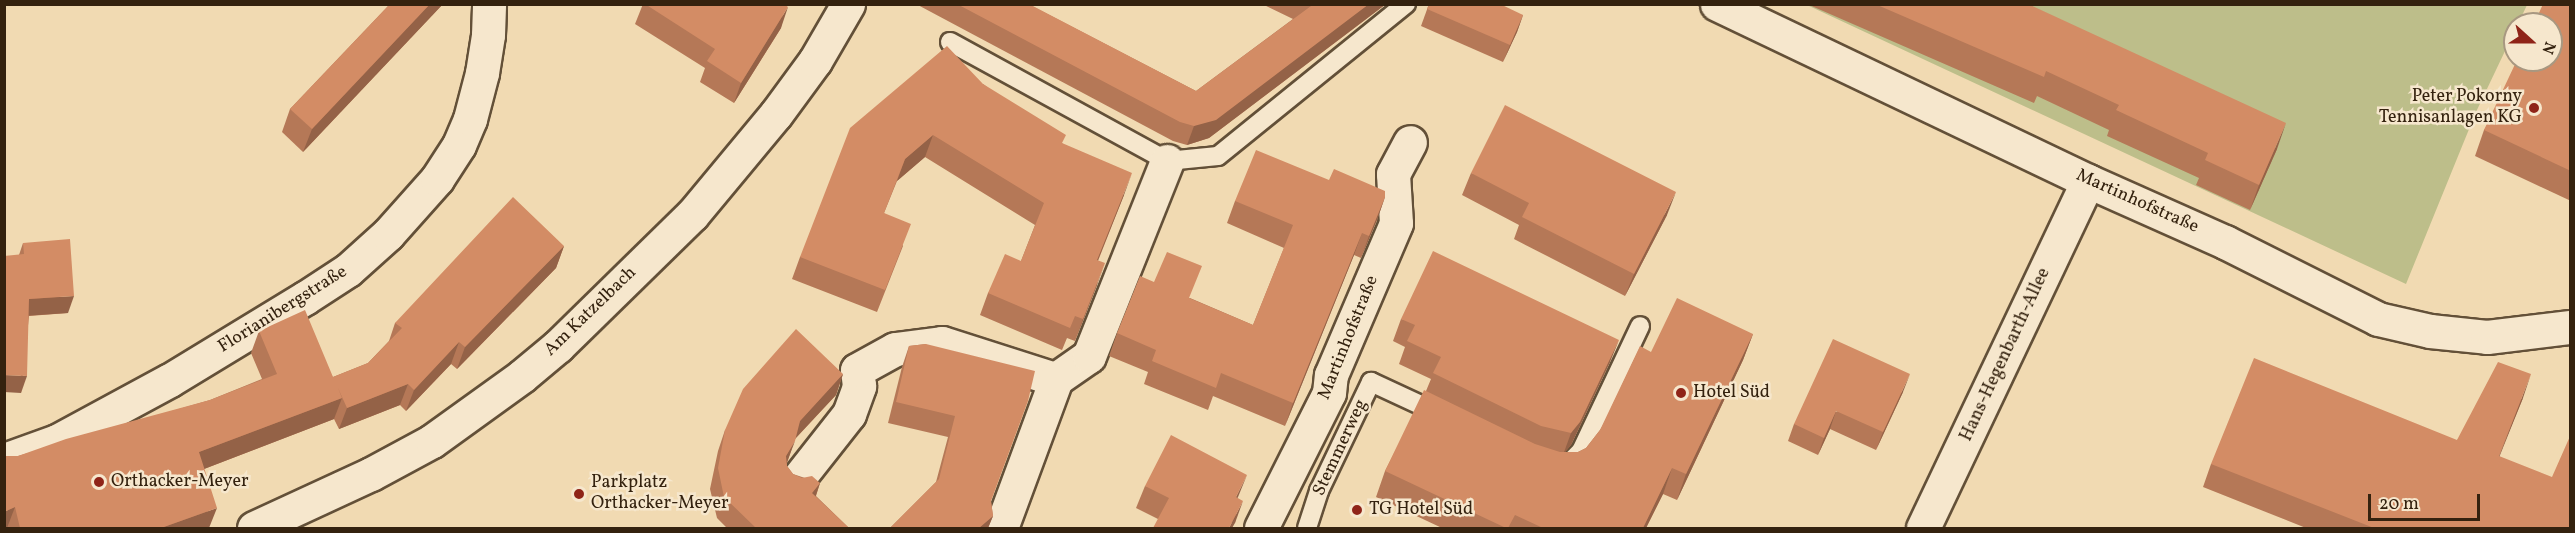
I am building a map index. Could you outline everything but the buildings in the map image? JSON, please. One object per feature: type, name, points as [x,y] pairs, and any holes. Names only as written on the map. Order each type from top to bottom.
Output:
[{"type":"street","name":"Florianibergstraße","points":[[4,460],[57,441],[170,380],[348,270],[388,234],[437,179],[459,145],[470,119],[482,73],[488,35],[489,4]]},
{"type":"street","name":"Am Katzelbach","points":[[254,528],[371,474],[432,441],[522,376],[558,346],[692,215],[776,114],[815,61],[848,4]]},
{"type":"street","name":"Martinhofstraße","points":[[1717,4],[2088,181],[2225,242],[2378,319],[2430,331],[2487,337],[2571,327]]},
{"type":"street","name":"Martinhofstraße","points":[[1261,528],[1329,393],[1330,375],[1396,223],[1393,174],[1410,142]]},
{"type":"street","points":[[1001,528],[1056,379],[1089,356],[1167,160]]},
{"type":"street","name":"Hans-Hegenbarth-Allee","points":[[1923,528],[2088,181]]},
{"type":"street","points":[[797,480],[849,414],[858,386],[857,370],[895,349],[942,343],[1056,379]]},
{"type":"lane","points":[[950,42],[1167,160],[1218,156],[1406,4]]},
{"type":"lane","points":[[1546,465],[1568,466],[1581,450],[1640,326]]},
{"type":"lane","name":"Stemmerweg","points":[[1307,528],[1319,491],[1371,382],[1460,424]]},
{"type":"green space","points":[[1807,5],[2527,5],[2524,12],[2503,12],[2503,55],[2476,112],[2406,284]]},
{"type":"place","name":"Peter Pokorny Tennisanlagen KG","points":[[2534,108]]},
{"type":"place","name":"Hotel Süd","points":[[1681,393]]},
{"type":"place","name":"Orthacker-Meyer","points":[[99,482]]},
{"type":"place","name":"Parkplatz Orthacker-Meyer","points":[[579,494]]},
{"type":"place","name":"TG Hotel Süd","points":[[1357,510]]}]
